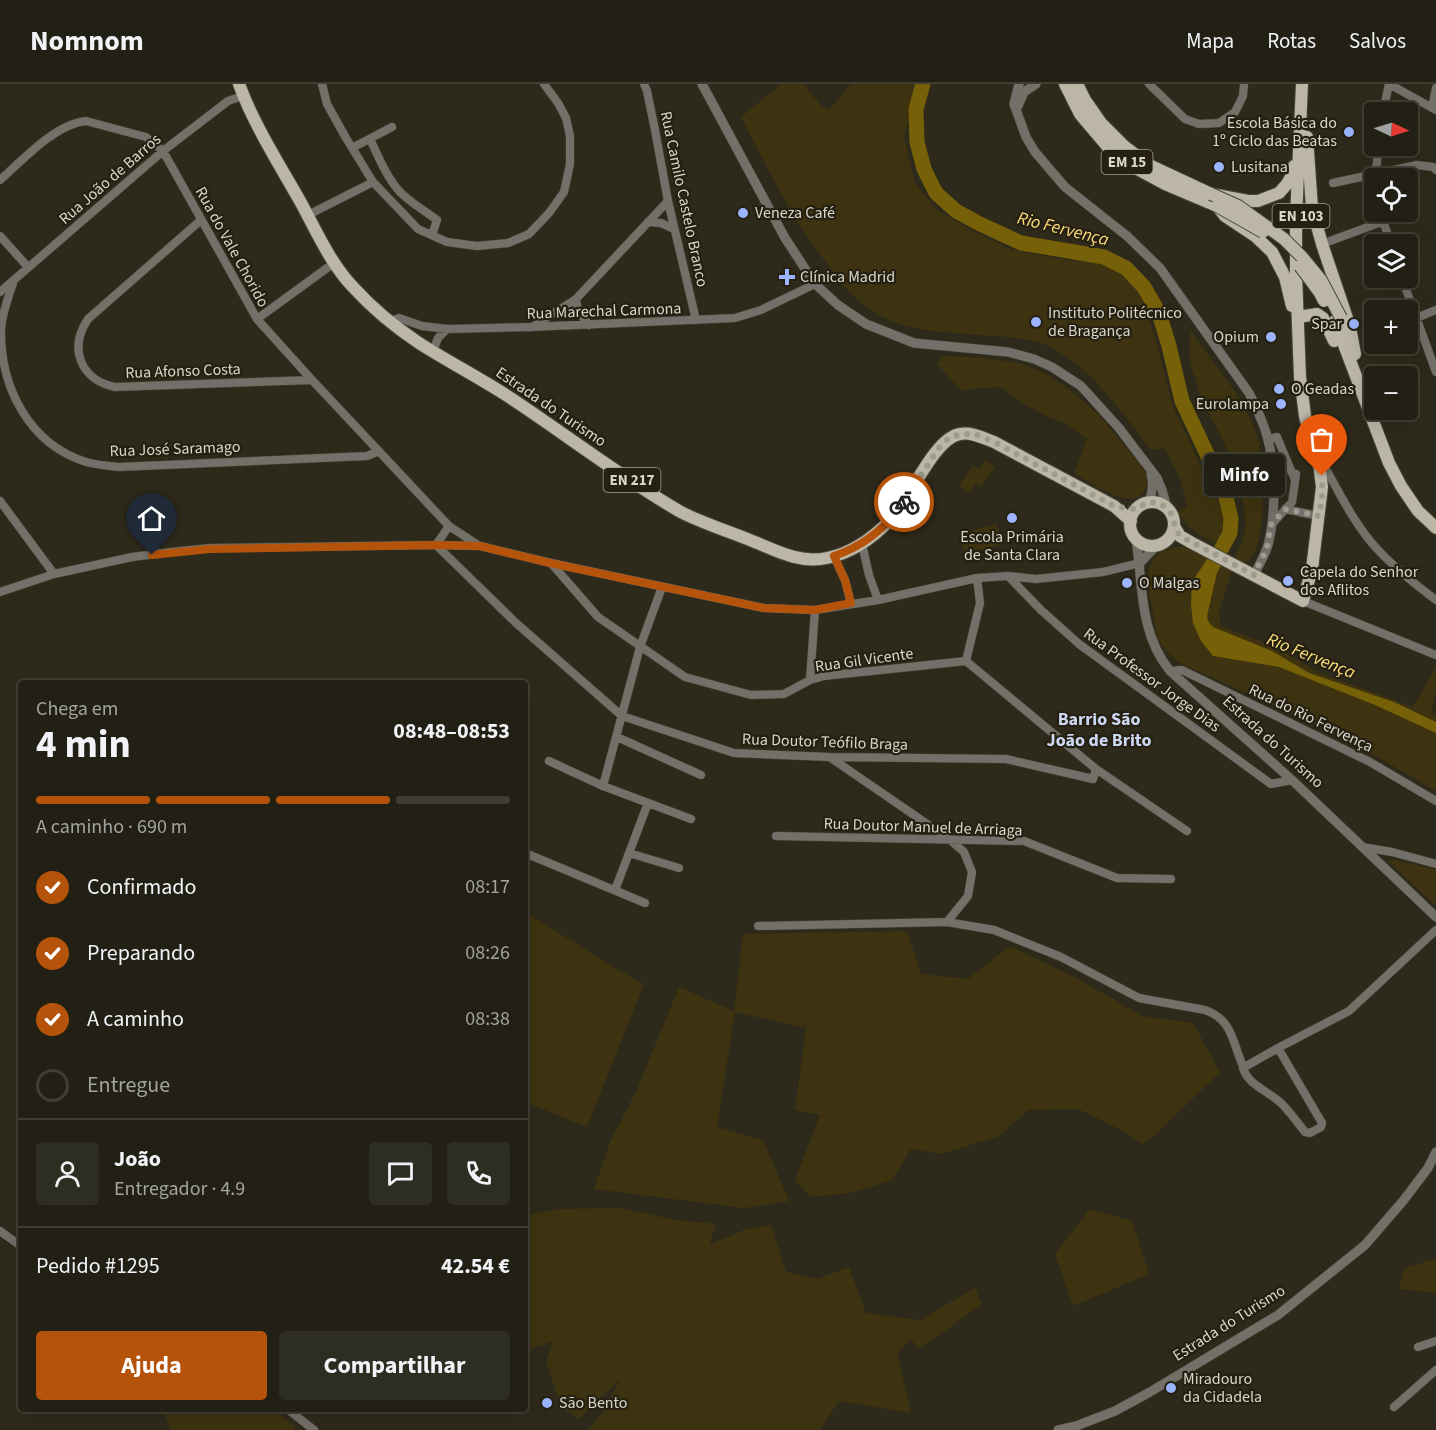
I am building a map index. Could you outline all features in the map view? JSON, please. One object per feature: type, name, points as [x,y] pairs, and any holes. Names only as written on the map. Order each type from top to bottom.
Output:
[{"type":"main road","name":"Estrada do Turismo","points":[[239,84],[243,96],[334,263],[352,287],[389,322],[504,394],[682,512],[788,556],[807,560],[825,559],[862,544],[892,518],[938,449],[948,439],[960,434],[975,434],[1114,506],[1131,521]]},
{"type":"main road","name":"EN 103","points":[[1298,317],[1301,275],[1304,84]]},
{"type":"main road","name":"EN 103","points":[[1303,601],[1312,569],[1322,487],[1318,455],[1305,416],[1300,377],[1296,218],[1304,84]]},
{"type":"main road","name":"EM 15","points":[[1067,85],[1085,100],[1101,123],[1124,146],[1149,165],[1238,206],[1284,239],[1321,280],[1364,378]]},
{"type":"main road","name":"EM 15","points":[[1067,85],[1080,114],[1108,147],[1130,165],[1258,228],[1296,261],[1338,319],[1353,369],[1389,463],[1401,486],[1418,511],[1436,528]]},
{"type":"main road","points":[[1305,114],[1312,208],[1350,327],[1355,354]]},
{"type":"main road","points":[[1211,194],[1258,201],[1279,193],[1292,175],[1300,135]]},
{"type":"main road","points":[[1217,206],[1225,216],[1256,236],[1272,252],[1285,277],[1293,311],[1298,317],[1317,314],[1323,318],[1341,359],[1353,369]]},
{"type":"main road","name":"EM 15","points":[[1380,420],[1407,483],[1424,508],[1436,519]]},
{"type":"main road","points":[[1192,543],[1178,539],[1170,539],[1149,546],[1142,543],[1136,539],[1131,527],[1132,516],[1144,505],[1156,503],[1167,508],[1180,536],[1303,601]]},
{"type":"main road","name":"Estrada do Turismo","points":[[1114,506],[1129,508],[1144,505]]},
{"type":"main road","points":[[1160,544],[1172,533],[1174,526]]},
{"type":"street","points":[[322,84],[327,104],[373,182],[418,230],[447,242],[477,246],[508,243],[529,234],[549,213],[564,192],[570,164],[570,136],[566,118],[544,84]]},
{"type":"street","name":"Rua Camilo Castelo Branco","points":[[644,84],[674,229],[696,320]]},
{"type":"street","points":[[702,84],[785,238],[815,284],[838,305],[866,324],[914,343],[1008,352],[1052,367],[1081,386],[1119,428],[1157,478],[1167,508]]},
{"type":"street","points":[[1019,84],[1014,104],[1026,137],[1035,152],[1065,187],[1127,236],[1160,268],[1249,393],[1263,420],[1272,456],[1271,525],[1267,548],[1254,575]]},
{"type":"street","points":[[1016,111],[1024,92],[1036,84]]},
{"type":"street","points":[[1149,84],[1185,118],[1199,124],[1219,123],[1235,112],[1243,96],[1244,84]]},
{"type":"street","points":[[1385,102],[1389,84],[1434,109],[1436,88]]},
{"type":"street","name":"Rua João de Barros","points":[[0,292],[163,151],[228,101],[243,96]]},
{"type":"street","name":"Rua do Vale Chorido","points":[[0,180],[50,137],[76,122],[86,121],[152,140],[163,151],[257,319],[449,526],[480,546]]},
{"type":"street","points":[[352,148],[392,127]]},
{"type":"street","points":[[370,139],[381,164],[398,190],[437,220],[432,236]]},
{"type":"street","points":[[1404,168],[1417,165],[1433,167],[1436,170]]},
{"type":"street","points":[[1333,183],[1364,177]]},
{"type":"street","points":[[308,215],[373,182]]},
{"type":"street","points":[[531,327],[576,299],[668,201]]},
{"type":"street","name":"Rua Afonso Costa","points":[[201,220],[88,319],[78,344],[83,365],[89,374],[106,385],[116,387],[312,380]]},
{"type":"street","points":[[648,222],[661,223],[674,229]]},
{"type":"street","points":[[1322,244],[1381,222]]},
{"type":"street","points":[[0,236],[28,267]]},
{"type":"street","points":[[257,319],[334,263]]},
{"type":"street","name":"Rua José Saramago","points":[[14,280],[1,326],[1,358],[7,382],[21,414],[47,441],[63,452],[89,463],[118,467],[366,456],[379,452]]},
{"type":"street","name":"Rua Marechal Carmona","points":[[389,322],[399,318],[422,326],[447,329],[735,318],[761,310],[815,284]]},
{"type":"street","points":[[576,299],[578,311],[589,325]]},
{"type":"street","points":[[1418,317],[1436,310]]},
{"type":"street","points":[[1418,323],[1436,372]]},
{"type":"street","points":[[433,351],[438,338],[447,329]]},
{"type":"street","points":[[1268,439],[1277,437],[1296,477],[1292,502],[1271,525]]},
{"type":"street","points":[[1318,455],[1350,512],[1378,551],[1409,580],[1436,600]]},
{"type":"street","points":[[1144,505],[1152,491],[1153,479],[1150,469]]},
{"type":"street","points":[[0,501],[54,574]]},
{"type":"street","points":[[1285,509],[1319,516]]},
{"type":"street","points":[[436,545],[449,526]]},
{"type":"street","name":"Estrada do Turismo","points":[[1136,539],[1146,623],[1160,659],[1170,671],[1292,780],[1436,917]]},
{"type":"street","points":[[862,544],[878,600]]},
{"type":"street","points":[[0,592],[54,574],[132,557],[171,552],[210,549],[436,545],[480,546],[764,608],[815,610],[878,600],[977,579],[1008,576],[1036,579],[1103,572],[1140,563],[1160,544]]},
{"type":"street","name":"Rua Doutor Teófilo Braga","points":[[436,545],[516,622],[622,716],[734,753],[830,757],[1006,759],[1093,779],[1096,769]]},
{"type":"street","points":[[834,556],[845,580],[851,603]]},
{"type":"street","name":"Rua Gil Vicente","points":[[550,563],[598,617],[685,677],[751,695],[784,694],[810,680],[824,676],[966,661]]},
{"type":"street","name":"Rua Professor Jorge Dias","points":[[1008,576],[1079,644],[1271,784],[1292,780]]},
{"type":"street","points":[[977,579],[980,603],[966,661],[1096,769],[1186,831]]},
{"type":"street","points":[[603,786],[640,647],[662,586]]},
{"type":"street","points":[[1303,601],[1436,655]]},
{"type":"street","points":[[810,680],[815,610]]},
{"type":"street","name":"Rua do Rio Fervença","points":[[1170,671],[1182,670],[1251,703],[1371,762],[1436,801]]},
{"type":"street","points":[[617,737],[701,775]]},
{"type":"street","points":[[830,757],[949,838],[964,852],[972,872],[968,896],[947,922]]},
{"type":"street","points":[[549,761],[603,786],[691,819]]},
{"type":"street","points":[[615,890],[648,803]]},
{"type":"street","name":"Rua Doutor Manuel de Arriaga","points":[[776,836],[1024,841],[1117,878],[1171,879]]},
{"type":"street","points":[[1362,847],[1392,852],[1436,864]]},
{"type":"street","points":[[629,853],[679,868]]},
{"type":"street","points":[[528,855],[645,903]]},
{"type":"street","points":[[758,926],[947,922],[994,930],[1061,957],[1139,998],[1214,1013],[1222,1019],[1229,1031],[1246,1077],[1279,1101],[1305,1132],[1321,1127],[1322,1123],[1278,1048]]},
{"type":"street","points":[[1244,1068],[1349,1011],[1436,930]]},
{"type":"street","name":"Estrada do Turismo","points":[[1058,1430],[1076,1426],[1115,1411],[1278,1316],[1365,1245],[1409,1193],[1428,1168],[1436,1152]]},
{"type":"street","points":[[0,1231],[18,1244]]},
{"type":"street","points":[[1418,1347],[1436,1341]]},
{"type":"street","points":[[1394,1407],[1436,1370]]},
{"type":"street","points":[[291,1412],[314,1430]]},
{"type":"shaded area","name":"Instituto Politécnico de Bragança","points":[[781,84],[804,84],[820,105],[829,110],[851,84],[917,84],[904,137],[915,183],[937,210],[1010,249],[1060,259],[1112,265],[1140,293],[1158,347],[1172,404],[1225,518],[1224,531],[1217,544],[1194,531],[1178,512],[1187,506],[1180,479],[1165,448],[1151,450],[1101,387],[1071,360],[1054,349],[1030,340],[931,331],[896,323],[872,311],[839,281],[791,210],[741,117]]},
{"type":"shaded area","points":[[1190,329],[1240,400],[1253,425],[1259,444],[1263,497],[1260,534],[1256,549],[1250,559],[1242,562],[1234,558],[1246,529],[1237,473],[1202,400],[1190,362]]},
{"type":"shaded area","points":[[944,356],[1020,363],[1047,374],[1098,414],[1141,465],[1147,476],[1146,489],[1140,496],[1133,498],[1116,496],[1074,473],[1087,439],[1066,424],[1024,404],[1001,387],[962,391],[937,364]]},
{"type":"shaded area","points":[[986,460],[995,467],[981,487],[976,483],[969,493],[959,486],[973,465],[979,469]]},
{"type":"shaded area","points":[[997,524],[1002,544],[964,554],[959,534]]},
{"type":"shaded area","points":[[1174,547],[1184,547],[1232,570],[1219,611],[1221,626],[1280,649],[1317,672],[1413,707],[1436,667],[1436,691],[1431,711],[1436,716],[1436,791],[1345,738],[1178,662],[1163,647],[1158,638],[1148,583],[1151,565],[1156,557],[1163,551]]},
{"type":"shaded area","points":[[1207,559],[1219,564],[1207,616],[1213,627],[1272,651],[1309,673],[1394,702],[1436,722],[1436,733],[1375,705],[1279,667],[1213,656],[1201,641],[1193,623],[1191,604],[1192,582]]},
{"type":"shaded area","points":[[1395,860],[1436,870],[1436,906],[1388,861]]},
{"type":"shaded area","points":[[528,914],[644,984],[587,1127],[528,1103]]},
{"type":"shaded area","points":[[907,931],[921,974],[968,979],[1010,946],[1080,980],[1142,1016],[1193,1023],[1220,1072],[1143,1144],[1078,1109],[1028,1110],[999,1136],[941,1154],[911,1149],[892,1180],[851,1193],[811,1197],[795,1180],[820,1115],[795,1110],[806,1028],[735,1012],[717,1127],[763,1140],[789,1201],[744,1208],[594,1189],[611,1140],[636,1092],[679,987],[734,1011],[743,934]]},
{"type":"shaded area","points":[[620,1208],[676,1220],[716,1224],[709,1245],[746,1229],[771,1225],[786,1272],[817,1279],[849,1267],[866,1313],[920,1320],[975,1288],[982,1304],[932,1340],[918,1348],[911,1339],[897,1353],[911,1413],[839,1401],[820,1430],[588,1430],[602,1414],[621,1378],[579,1419],[562,1408],[546,1362],[553,1341],[528,1350],[528,1214],[560,1209]]},
{"type":"shaded area","points":[[1090,1209],[1132,1221],[1149,1274],[1073,1306],[1055,1254]]},
{"type":"shaded area","points":[[1436,1259],[1436,1293],[1399,1289],[1404,1268]]},
{"type":"shaded area","points":[[164,1412],[275,1412],[297,1427],[292,1430],[171,1430]]},
{"type":"waterway","name":"Rio Fervença","points":[[923,84],[916,109],[917,142],[924,169],[936,193],[956,211],[1021,243],[1104,257],[1126,268],[1144,287],[1159,313],[1182,401],[1224,490],[1231,518],[1230,533],[1211,568]]},
{"type":"way so far","points":[[904,502],[938,449],[948,439],[960,434],[975,434],[1114,506],[1138,508],[1149,502],[1162,505],[1171,513],[1174,526],[1180,536],[1254,575],[1267,548],[1271,525],[1285,509],[1319,516],[1322,476]]},
{"type":"place","name":"Escola Básica do 1º Ciclo das Beatas","points":[[1349,132]]},
{"type":"place","name":"Lusitana","points":[[1219,167]]},
{"type":"place","name":"Veneza Café","points":[[743,213]]},
{"type":"place","name":"Clínica Madrid","points":[[787,277]]},
{"type":"place","name":"Instituto Politécnico de Bragança","points":[[1036,322]]},
{"type":"place","name":"Spar","points":[[1354,324]]},
{"type":"place","name":"Opium","points":[[1271,337]]},
{"type":"place","name":"O Geadas","points":[[1279,389]]},
{"type":"place","name":"Eurolampa","points":[[1281,404]]},
{"type":"place","name":"Minfo","points":[[1322,476]]},
{"type":"place","name":"Escola Primária de Santa Clara","points":[[1012,518]]},
{"type":"place","name":"Capela do Senhor dos Aflitos","points":[[1288,581]]},
{"type":"place","name":"O Malgas","points":[[1127,583]]},
{"type":"place","name":"Miradouro da Cidadela","points":[[1171,1388]]},
{"type":"place","name":"São Bento","points":[[547,1403]]},
{"type":"district","name":"Barrio São João de Brito","points":[[1099,729]]},
{"type":"route","points":[[152,555],[210,549],[480,546],[764,608],[815,610],[851,603],[845,580],[834,556],[854,549],[871,538],[892,518],[904,502]]}]
